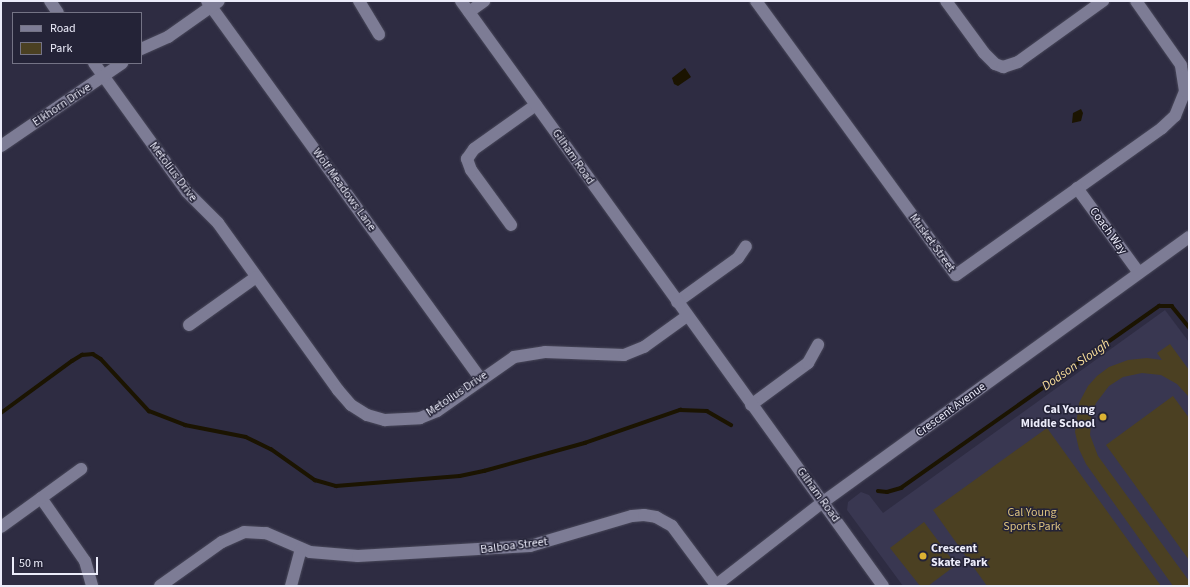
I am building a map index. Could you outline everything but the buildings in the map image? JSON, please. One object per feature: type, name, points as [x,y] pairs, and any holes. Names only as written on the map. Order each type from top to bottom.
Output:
[{"type":"street","points":[[50,1],[57,12]]},
{"type":"street","points":[[359,1],[379,34]]},
{"type":"street","name":"Gilham Road","points":[[461,1],[883,586]]},
{"type":"street","points":[[469,12],[484,1]]},
{"type":"street","name":"Musket Street","points":[[756,1],[956,276],[1169,122],[1183,100],[1185,83],[1181,65],[1136,1]]},
{"type":"street","points":[[946,1],[984,53],[993,68],[1018,62],[1103,1]]},
{"type":"street","points":[[142,49],[168,37],[212,3]]},
{"type":"street","name":"Wolf Meadows Lane","points":[[212,3],[481,379]]},
{"type":"street","name":"Metolius Drive","points":[[95,64],[187,192],[218,223],[338,390],[351,405],[367,415],[386,420],[420,418],[437,411],[506,362],[525,354],[557,352],[608,356],[632,353],[644,347],[687,316]]},
{"type":"street","name":"Elkhorn Drive","points":[[1,146],[121,64]]},
{"type":"street","points":[[511,225],[471,170],[467,159],[474,149],[536,105]]},
{"type":"street","name":"Coach Way","points":[[1077,188],[1139,273]]},
{"type":"street","name":"Crescent Avenue","points":[[716,586],[823,502],[1189,237]]},
{"type":"street","points":[[677,302],[738,258],[746,246]]},
{"type":"street","points":[[189,325],[256,277]]},
{"type":"street","points":[[751,405],[808,364],[818,345]]},
{"type":"street","points":[[1,527],[81,469]]},
{"type":"street","points":[[41,498],[85,561],[92,586]]},
{"type":"street","name":"Balboa Street","points":[[160,586],[222,542],[244,532],[266,532],[301,549],[340,556],[510,548],[552,541],[632,516],[644,515],[656,517],[672,526],[716,586]]},
{"type":"street","points":[[291,586],[301,549]]},
{"type":"shaded area","points":[[685,68],[691,77],[678,86],[674,84],[672,78]]},
{"type":"shaded area","points":[[1081,109],[1083,113],[1081,121],[1072,123],[1073,113]]},
{"type":"shaded area","name":"Cal Young Middle School","points":[[1165,310],[1189,342],[1189,586],[903,586],[847,510],[848,502],[861,492],[869,495],[883,513]]},
{"type":"green space","points":[[1170,344],[1189,370],[1189,397],[1177,384],[1161,375],[1142,373],[1123,377],[1109,386],[1096,403],[1092,413],[1090,435],[1098,456],[1189,581],[1189,586],[1173,586],[1086,464],[1079,449],[1075,432],[1079,403],[1088,386],[1097,376],[1109,367],[1128,360],[1147,358],[1162,360],[1157,353]]},
{"type":"green space","points":[[1173,396],[1189,418],[1189,560],[1106,445]]},
{"type":"green space","name":"Cal Young Sports Park","points":[[1047,428],[1161,586],[987,586],[933,510]]},
{"type":"green space","name":"Crescent Skate Park","points":[[924,522],[956,565],[928,586],[920,586],[890,548]]},
{"type":"waterway","name":"Dodson Slough","points":[[878,491],[887,492],[901,488],[1159,306],[1172,306],[1189,327]]},
{"type":"waterway","points":[[1,413],[72,361],[82,355],[93,354],[101,359],[149,411],[185,425],[246,437],[271,449],[315,480],[336,486],[460,476],[484,471],[585,443],[680,410],[707,411],[731,425]]},
{"type":"place","name":"Cal Young Middle School","points":[[1103,417]]},
{"type":"place","name":"Crescent Skate Park","points":[[923,556]]}]
